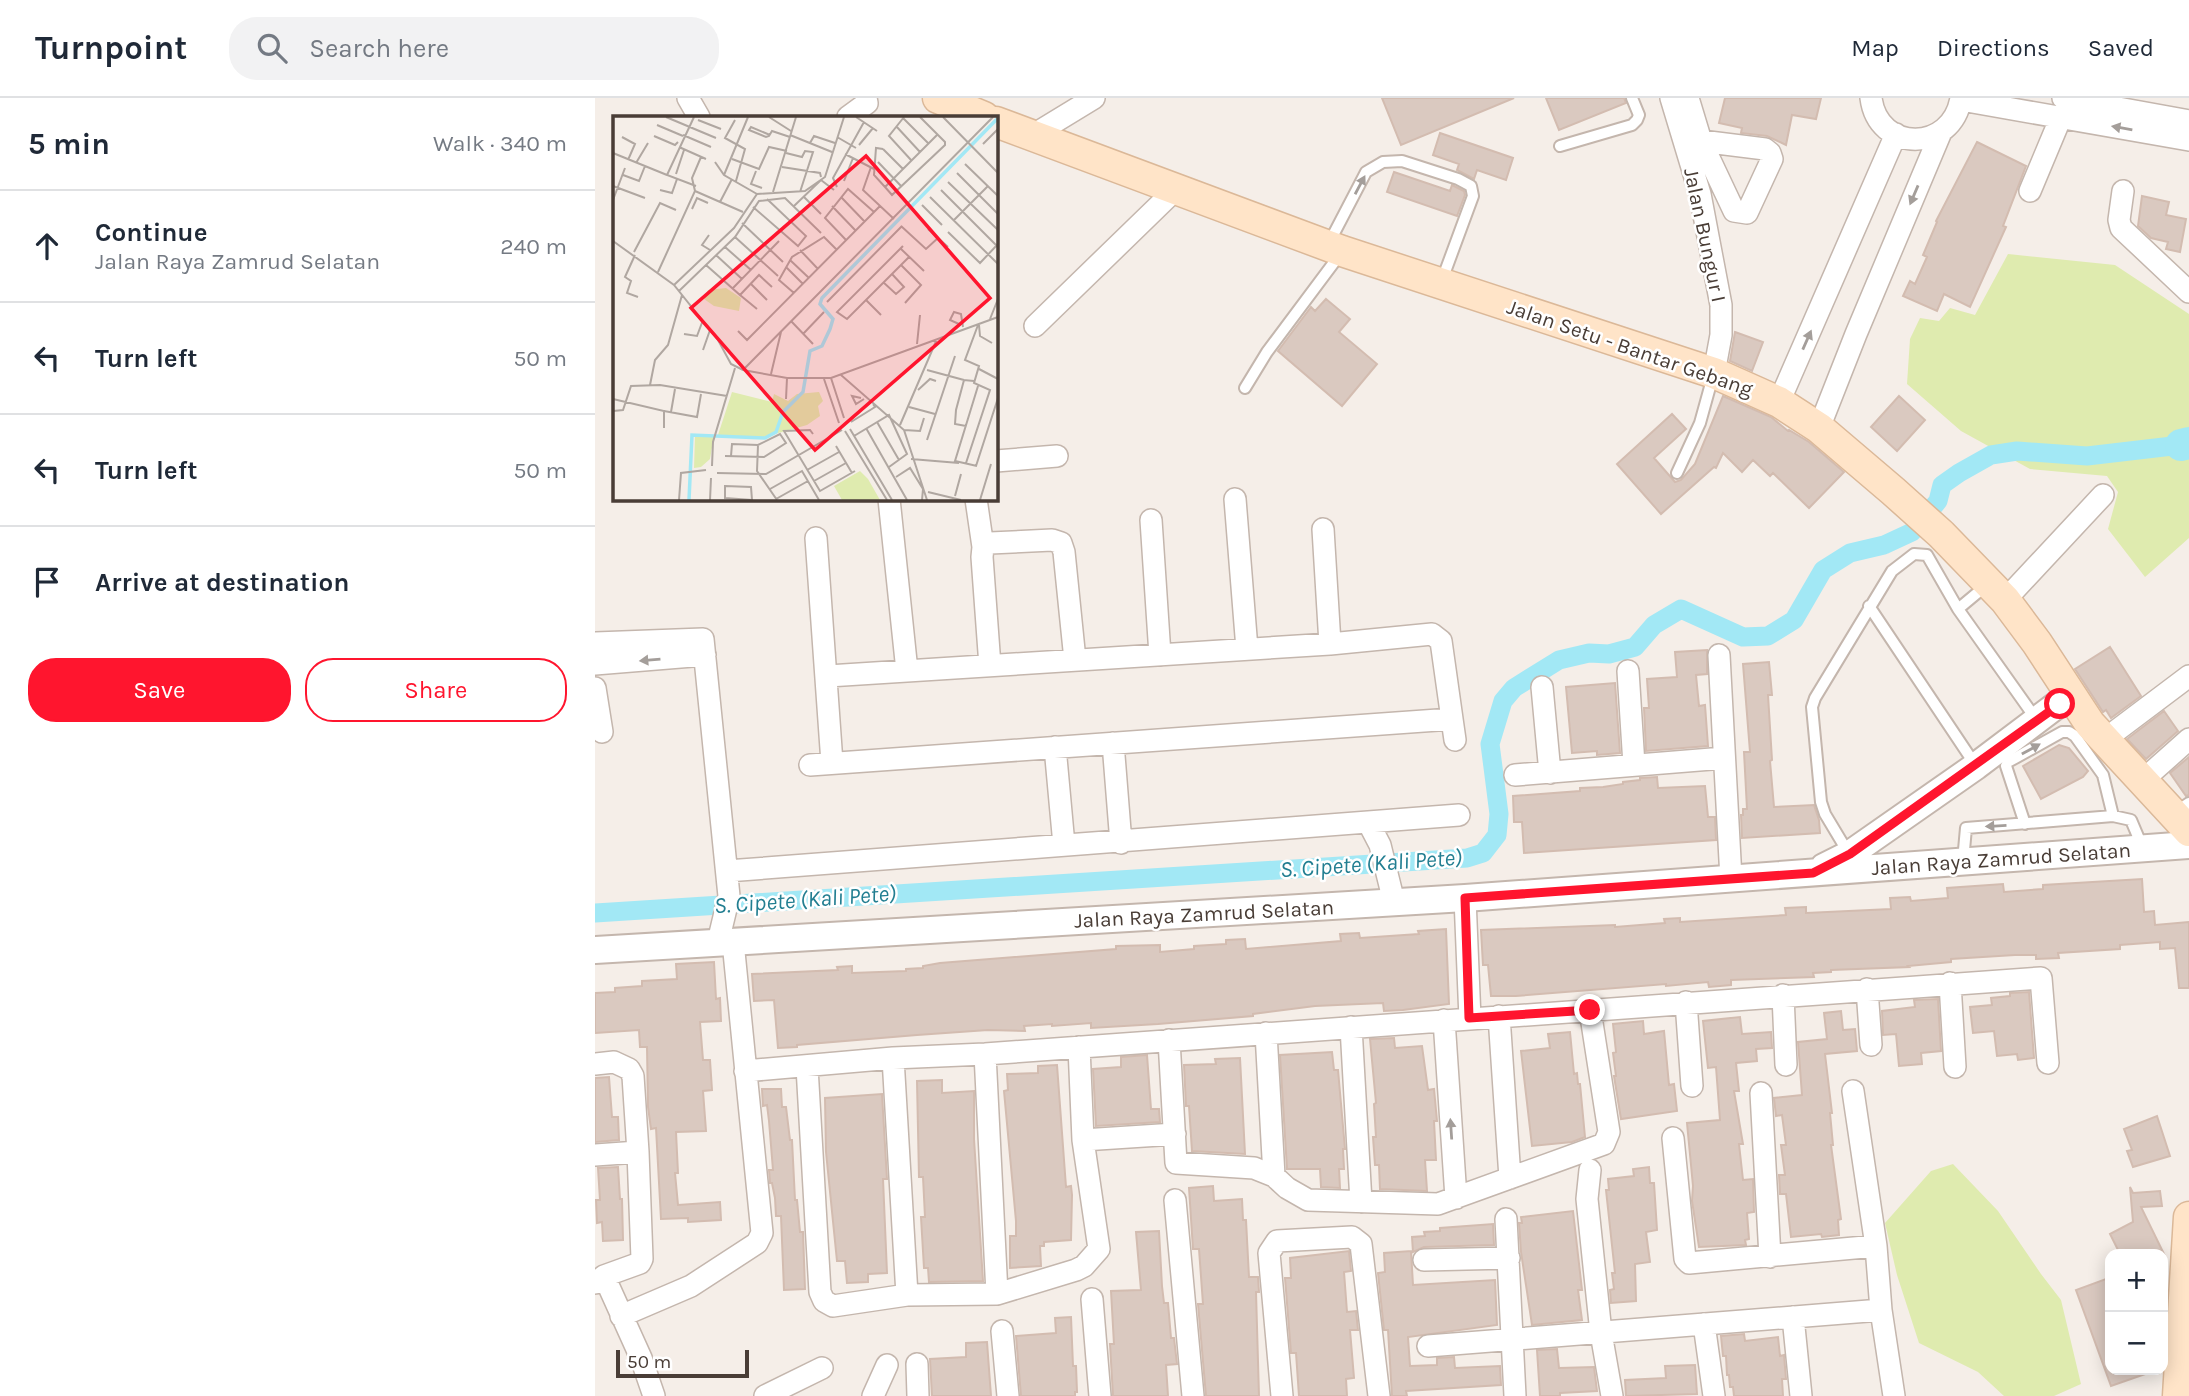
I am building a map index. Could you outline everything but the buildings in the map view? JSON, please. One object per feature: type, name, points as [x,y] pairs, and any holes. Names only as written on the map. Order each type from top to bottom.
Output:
[{"type":"main road","points":[[938,98],[982,116]]},
{"type":"main road","name":"Jalan Setu - Bantar Gebang","points":[[997,122],[1030,137],[1335,248],[1714,373],[1779,402],[1819,428],[1941,534],[1996,592],[2037,643],[2124,772],[2184,816]]},
{"type":"main road","points":[[2178,1396],[2189,1217]]},
{"type":"street","points":[[688,98],[698,116]]},
{"type":"street","points":[[1030,137],[1094,98]]},
{"type":"street","name":"Jalan Bungur I","points":[[1671,98],[1700,194],[1721,305],[1721,335],[1714,373]]},
{"type":"street","points":[[1688,98],[1702,141]]},
{"type":"street","points":[[1871,98],[1878,118],[1886,128],[1913,139],[1927,138],[1941,132],[1957,113],[1961,99],[2189,121]]},
{"type":"street","points":[[850,116],[870,106]]},
{"type":"street","points":[[2062,107],[2189,140]]},
{"type":"street","points":[[2030,191],[2062,107]]},
{"type":"street","points":[[1819,428],[1941,132]]},
{"type":"street","points":[[1779,402],[1896,134]]},
{"type":"street","points":[[1035,326],[1175,190]]},
{"type":"street","points":[[2123,191],[2119,220],[2121,228],[2189,291]]},
{"type":"street","points":[[997,461],[1057,456]]},
{"type":"street","points":[[1996,592],[2103,495]]},
{"type":"street","points":[[1235,499],[1247,649]]},
{"type":"street","points":[[889,500],[907,671]]},
{"type":"street","points":[[976,500],[983,547],[990,666]]},
{"type":"street","points":[[1151,520],[1160,655]]},
{"type":"street","points":[[1322,528],[1330,644]]},
{"type":"street","points":[[816,538],[828,677],[832,763]]},
{"type":"street","points":[[983,547],[990,543],[1052,540],[1061,543],[1075,660]]},
{"type":"street","points":[[810,765],[1113,743],[1453,729],[1441,641],[1432,634],[1330,644],[828,677]]},
{"type":"street","points":[[595,643],[703,639],[729,896],[723,940],[745,1071],[762,1233],[757,1243],[691,1286],[621,1316]]},
{"type":"street","points":[[595,664],[705,655]]},
{"type":"street","points":[[1719,655],[1731,879]]},
{"type":"street","points":[[1628,671],[1634,765]]},
{"type":"street","points":[[2104,740],[2189,676]]},
{"type":"street","points":[[1542,687],[1550,773]]},
{"type":"street","points":[[595,688],[602,733]]},
{"type":"street","name":"Jalan Raya Zamrud Selatan","points":[[1813,873],[1850,854],[1976,766],[2070,695]]},
{"type":"street","points":[[2124,772],[2189,739]]},
{"type":"street","points":[[1113,743],[1121,843]]},
{"type":"street","points":[[1055,747],[1064,845]]},
{"type":"street","points":[[1515,775],[1724,758]]},
{"type":"street","points":[[727,871],[1121,843],[1459,815]]},
{"type":"street","points":[[1368,822],[1380,845],[1392,892]]},
{"type":"street","name":"Jalan Raya Zamrud Selatan","points":[[595,950],[1392,892],[1465,898],[2189,845]]},
{"type":"street","points":[[1465,898],[1469,1018]]},
{"type":"street","points":[[745,1071],[893,1058],[985,1054],[2041,978],[2048,1063]]},
{"type":"street","points":[[1950,983],[1955,1067]]},
{"type":"street","points":[[1867,989],[1871,1045]]},
{"type":"street","points":[[1783,995],[1786,1065]]},
{"type":"street","points":[[1685,1002],[1692,1086]]},
{"type":"street","points":[[1169,1040],[1176,1163],[1254,1168],[1274,1175],[1287,1188],[1308,1200],[1438,1204],[1604,1144],[1609,1132],[1590,1010]]},
{"type":"street","points":[[1499,1016],[1510,1178]]},
{"type":"street","points":[[1444,1020],[1456,1198]]},
{"type":"street","points":[[1351,1027],[1361,1202]]},
{"type":"street","points":[[1266,1033],[1274,1175]]},
{"type":"street","points":[[807,1067],[820,1293],[824,1301],[833,1306],[907,1295],[997,1294],[1076,1270],[1099,1249],[1083,1140],[1079,1047]]},
{"type":"street","points":[[985,1054],[997,1294]]},
{"type":"street","points":[[893,1058],[907,1295]]},
{"type":"street","points":[[595,1064],[614,1062],[629,1069],[633,1076],[642,1256],[640,1263],[600,1280],[641,1358],[654,1396]]},
{"type":"street","points":[[1853,1091],[1876,1246],[1881,1310],[1894,1396]]},
{"type":"street","points":[[1761,1093],[1770,1257]]},
{"type":"street","points":[[1083,1140],[1175,1134]]},
{"type":"street","points":[[1673,1138],[1686,1262],[1876,1246]]},
{"type":"street","points":[[595,1155],[638,1152]]},
{"type":"street","points":[[1590,1170],[1587,1199],[1601,1333],[1612,1396]]},
{"type":"street","points":[[1175,1200],[1193,1396]]},
{"type":"street","points":[[1506,1219],[1515,1396]]},
{"type":"street","points":[[1282,1396],[1269,1253],[1277,1241],[1352,1237],[1361,1244],[1379,1396]]},
{"type":"street","points":[[1424,1261],[1509,1258]]},
{"type":"street","points":[[1092,1299],[1100,1396]]},
{"type":"street","points":[[1428,1346],[1881,1310]]},
{"type":"street","points":[[1793,1317],[1801,1396]]},
{"type":"street","points":[[1704,1324],[1714,1396]]},
{"type":"street","points":[[1002,1331],[1008,1396]]},
{"type":"street","points":[[917,1364],[919,1396]]},
{"type":"street","points":[[873,1396],[887,1365]]},
{"type":"street","points":[[765,1396],[822,1368]]},
{"type":"lane","points":[[1560,146],[1632,125],[1639,114],[1632,98]]},
{"type":"lane","points":[[1245,388],[1335,248],[1366,172],[1383,162],[1402,161],[1458,179],[1471,186],[1473,196],[1441,283]]},
{"type":"lane","points":[[1677,473],[1700,423],[1714,373]]},
{"type":"lane","points":[[1850,854],[1825,814],[1821,802],[1812,707],[1892,571],[1914,554],[1927,555],[1958,609],[2038,721]]},
{"type":"lane","points":[[1958,609],[1996,592]]},
{"type":"lane","points":[[1869,606],[1976,766]]},
{"type":"lane","points":[[2025,824],[2006,766],[2008,762],[2063,732],[2069,732],[2124,772],[2113,816]]},
{"type":"lane","points":[[1962,862],[1966,828],[2113,816],[2131,820],[2143,849]]},
{"type":"green space","points":[[2008,254],[2115,265],[2189,314],[2189,538],[2145,577],[2108,529],[2118,492],[2107,476],[2030,469],[1961,431],[1907,384],[1910,339],[1920,318],[1939,321],[1950,308],[1975,315]]},
{"type":"green space","points":[[1953,1164],[1998,1211],[2061,1300],[2081,1384],[2054,1396],[2004,1396],[1978,1372],[1919,1343],[1897,1275],[1885,1223],[1931,1171]]},
{"type":"waterway","name":"S. Cipete (Kali Pete)","points":[[2181,445],[2189,443]]},
{"type":"waterway","name":"S. Cipete (Kali Pete)","points":[[595,913],[1467,858],[1483,853],[1497,835],[1499,814],[1490,744],[1503,701],[1514,688],[1559,660],[1589,653],[1609,654],[1635,647],[1654,625],[1681,609],[1743,637],[1768,636],[1794,620],[1823,570],[1850,553],[1884,545],[1912,532],[1938,501],[1942,485],[1991,455],[2017,451],[2087,456],[2181,445]]},
{"type":"route","points":[[1590,1010],[1469,1018],[1465,898],[1813,873],[1850,854],[2060,704]]}]
